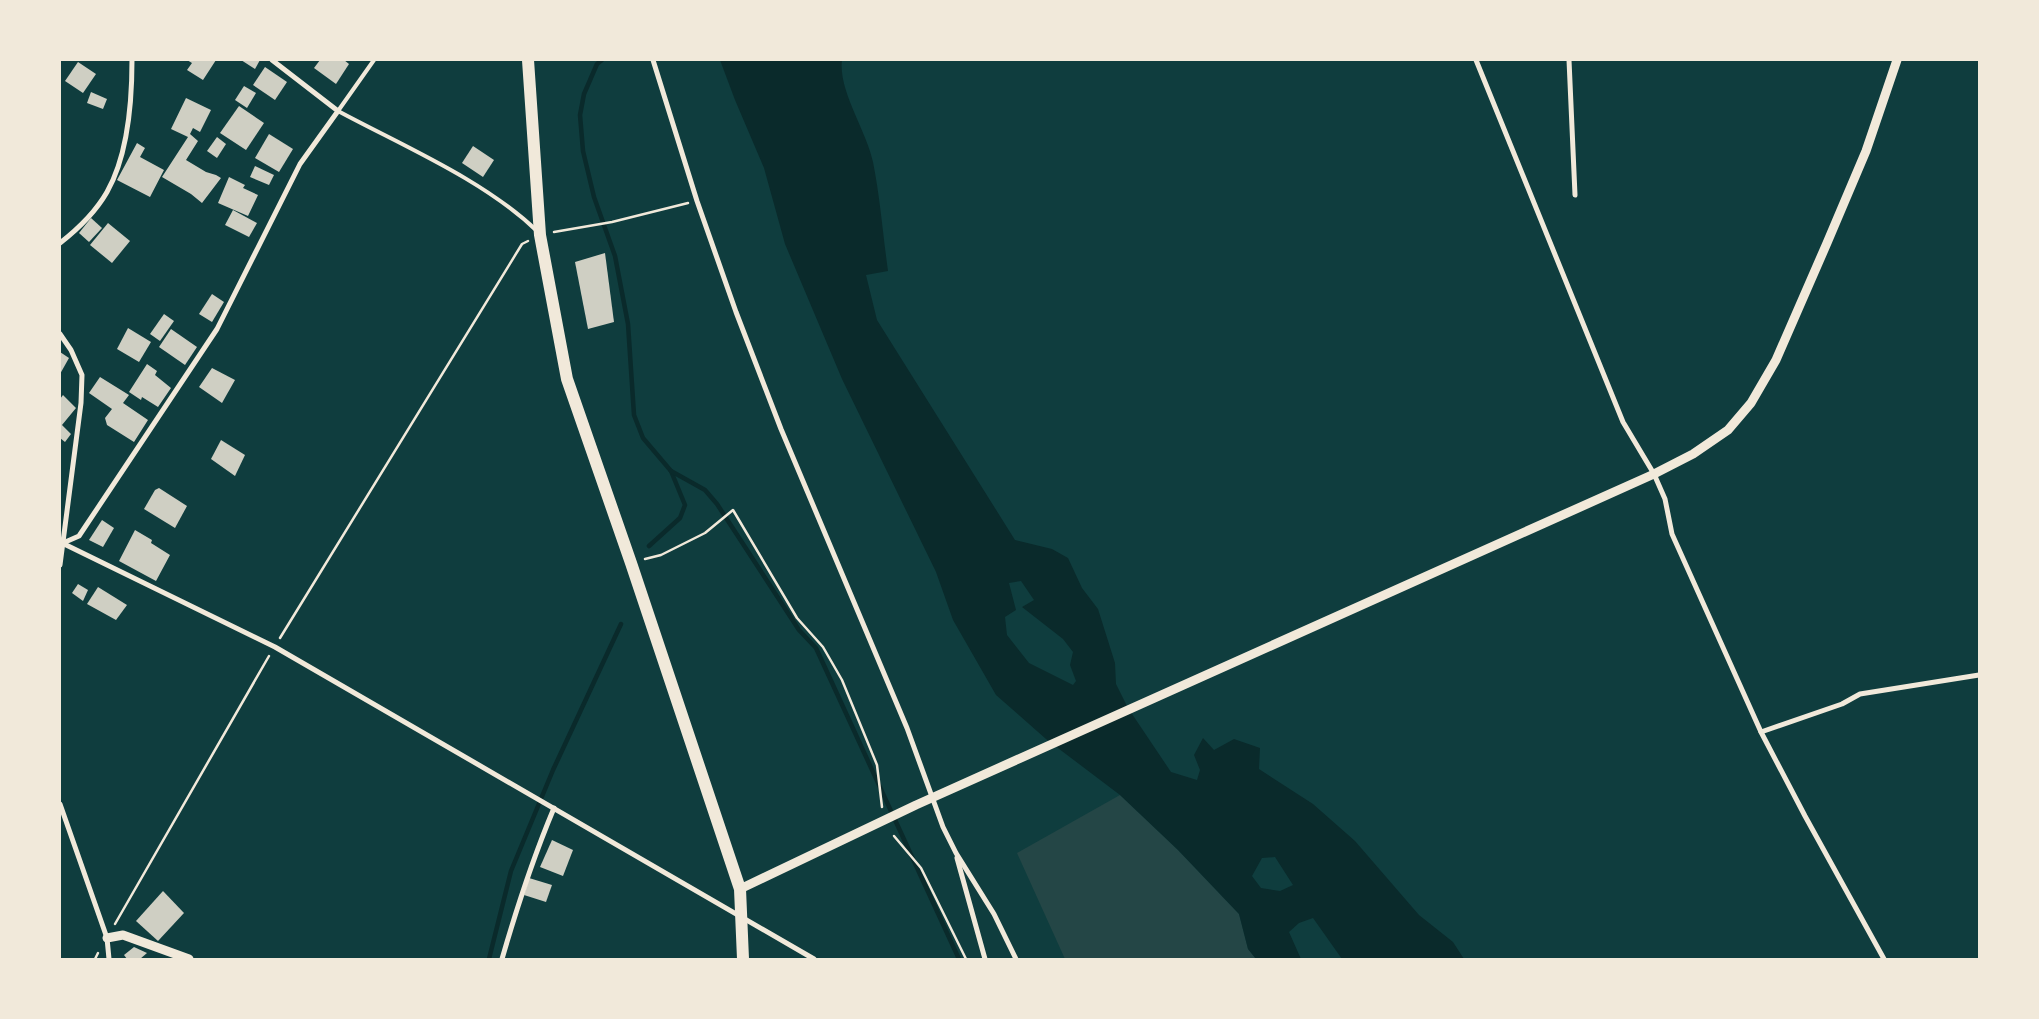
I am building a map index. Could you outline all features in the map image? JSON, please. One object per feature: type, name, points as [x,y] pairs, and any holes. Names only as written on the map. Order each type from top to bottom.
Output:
[{"type":"main road","points":[[528,60],[540,234],[567,379],[631,563],[740,890],[743,959]]},
{"type":"street","points":[[60,243],[90,216],[107,191],[117,166],[129,119],[132,60]]},
{"type":"street","points":[[61,542],[78,536],[217,330],[300,164],[338,111],[272,60]]},
{"type":"street","points":[[653,60],[697,201],[736,312],[781,430],[907,728],[930,793],[956,853],[985,959]]},
{"type":"street","points":[[1476,60],[1623,422],[1654,474],[1665,499],[1672,534],[1761,732],[1884,959]]},
{"type":"street","points":[[1569,60],[1575,195]]},
{"type":"street","points":[[740,890],[916,805],[1637,482],[1693,454],[1728,430],[1751,403],[1776,360],[1866,151],[1897,60]]},
{"type":"street","points":[[60,334],[71,350],[82,376],[81,403],[61,542],[60,565]]},
{"type":"street","points":[[61,542],[275,646],[814,959]]},
{"type":"street","points":[[1761,732],[1842,704],[1860,694],[1979,675]]},
{"type":"street","points":[[60,804],[107,938],[109,959]]},
{"type":"street","points":[[502,959],[534,857],[554,808]]},
{"type":"street","points":[[956,853],[994,914],[1016,959]]},
{"type":"street","points":[[107,938],[123,935],[189,959]]},
{"type":"lane","points":[[374,60],[338,111],[451,170],[516,211],[540,234]]},
{"type":"path","points":[[107,938],[275,646],[522,244],[540,234],[612,222],[697,201]]},
{"type":"path","points":[[631,563],[661,555],[705,533],[732,510],[797,618],[823,647],[842,680],[877,766],[882,807]]},
{"type":"path","points":[[894,836],[920,868],[966,959]]},
{"type":"shaded area","points":[[720,60],[842,60],[844,84],[870,150],[880,202],[888,271],[866,275],[877,320],[1015,540],[1052,549],[1068,558],[1082,588],[1098,609],[1115,663],[1116,684],[1128,708],[1171,772],[1197,780],[1200,770],[1194,755],[1203,738],[1214,750],[1234,739],[1260,748],[1259,769],[1313,804],[1355,841],[1419,915],[1453,942],[1464,959],[1342,959],[1313,918],[1299,923],[1289,932],[1301,959],[1256,959],[1248,949],[1239,914],[1178,850],[1120,795],[1046,739],[996,695],[953,620],[936,572],[842,379],[785,244],[764,168]],"holes":[[[1021,581],[1034,600],[1022,607],[1063,639],[1073,652],[1070,665],[1076,681],[1073,685],[1029,663],[1007,635],[1005,617],[1016,610],[1009,583]],[[1275,857],[1293,885],[1280,891],[1261,888],[1252,876],[1262,858]]]},
{"type":"shaded area","points":[[1120,795],[1178,850],[1239,914],[1248,949],[1256,959],[1065,959],[1017,853]]},
{"type":"building","points":[[187,60],[216,60],[203,80],[187,70],[192,63]]},
{"type":"building","points":[[241,60],[260,60],[255,69]]},
{"type":"building","points":[[320,60],[344,60],[349,64],[336,84],[314,68]]},
{"type":"building","points":[[78,62],[96,74],[83,93],[65,81]]},
{"type":"building","points":[[265,67],[287,82],[275,100],[253,85]]},
{"type":"building","points":[[244,86],[256,93],[247,108],[235,100]]},
{"type":"building","points":[[91,92],[107,99],[103,109],[87,103]]},
{"type":"building","points":[[186,98],[211,110],[200,132],[193,128],[190,134],[198,141],[186,160],[206,172],[221,178],[202,203],[191,194],[162,177],[188,137],[171,129]]},
{"type":"building","points":[[239,106],[264,123],[246,150],[220,133]]},
{"type":"building","points":[[269,134],[293,149],[279,172],[255,158]]},
{"type":"building","points":[[217,137],[226,144],[217,158],[207,151]]},
{"type":"building","points":[[137,143],[145,148],[140,157],[164,170],[150,197],[117,180]]},
{"type":"building","points":[[473,146],[494,160],[483,177],[462,163]]},
{"type":"building","points":[[255,166],[274,175],[269,185],[250,177]]},
{"type":"building","points":[[229,177],[245,185],[243,188],[258,195],[248,216],[218,203]]},
{"type":"building","points":[[233,210],[257,223],[249,237],[225,225]]},
{"type":"building","points":[[91,218],[102,228],[89,242],[79,233]]},
{"type":"building","points":[[108,223],[130,241],[112,263],[90,245]]},
{"type":"building","points":[[605,253],[614,322],[588,329],[575,262]]},
{"type":"building","points":[[212,294],[224,302],[212,322],[199,314]]},
{"type":"building","points":[[164,314],[174,321],[160,341],[150,334]]},
{"type":"building","points":[[128,328],[151,342],[139,362],[117,349]]},
{"type":"building","points":[[171,329],[197,347],[185,365],[159,347]]},
{"type":"building","points":[[60,352],[69,358],[60,374]]},
{"type":"building","points":[[147,364],[157,371],[155,375],[171,388],[158,407],[142,397],[141,400],[129,392]]},
{"type":"building","points":[[212,368],[235,380],[222,403],[199,387]]},
{"type":"building","points":[[100,377],[129,395],[123,403],[148,420],[134,442],[107,425],[105,418],[112,409],[89,393]]},
{"type":"building","points":[[63,395],[76,408],[62,425],[71,434],[65,442],[60,438],[60,399]]},
{"type":"building","points":[[221,440],[245,455],[235,476],[211,459]]},
{"type":"building","points":[[159,488],[187,506],[175,528],[144,509],[155,490]]},
{"type":"building","points":[[102,520],[114,528],[103,547],[89,540]]},
{"type":"building","points":[[135,530],[152,540],[151,543],[170,555],[156,581],[119,561]]},
{"type":"building","points":[[78,584],[88,590],[83,601],[72,593]]},
{"type":"building","points":[[98,587],[127,605],[116,620],[87,604]]},
{"type":"building","points":[[552,840],[573,850],[563,876],[540,867]]},
{"type":"building","points":[[529,878],[552,885],[546,902],[524,895]]},
{"type":"building","points":[[163,891],[184,913],[158,941],[136,921]]},
{"type":"building","points":[[134,947],[147,953],[140,959],[127,959],[124,955]]},
{"type":"waterway","points":[[602,60],[597,64],[584,94],[580,115],[583,151],[594,197],[615,256],[628,324],[634,415],[643,438],[671,471],[685,505],[680,518],[649,546]]},
{"type":"waterway","points":[[671,471],[705,490],[717,504],[799,630],[816,648],[959,959]]},
{"type":"waterway","points":[[489,959],[511,871],[553,770],[621,624]]}]
